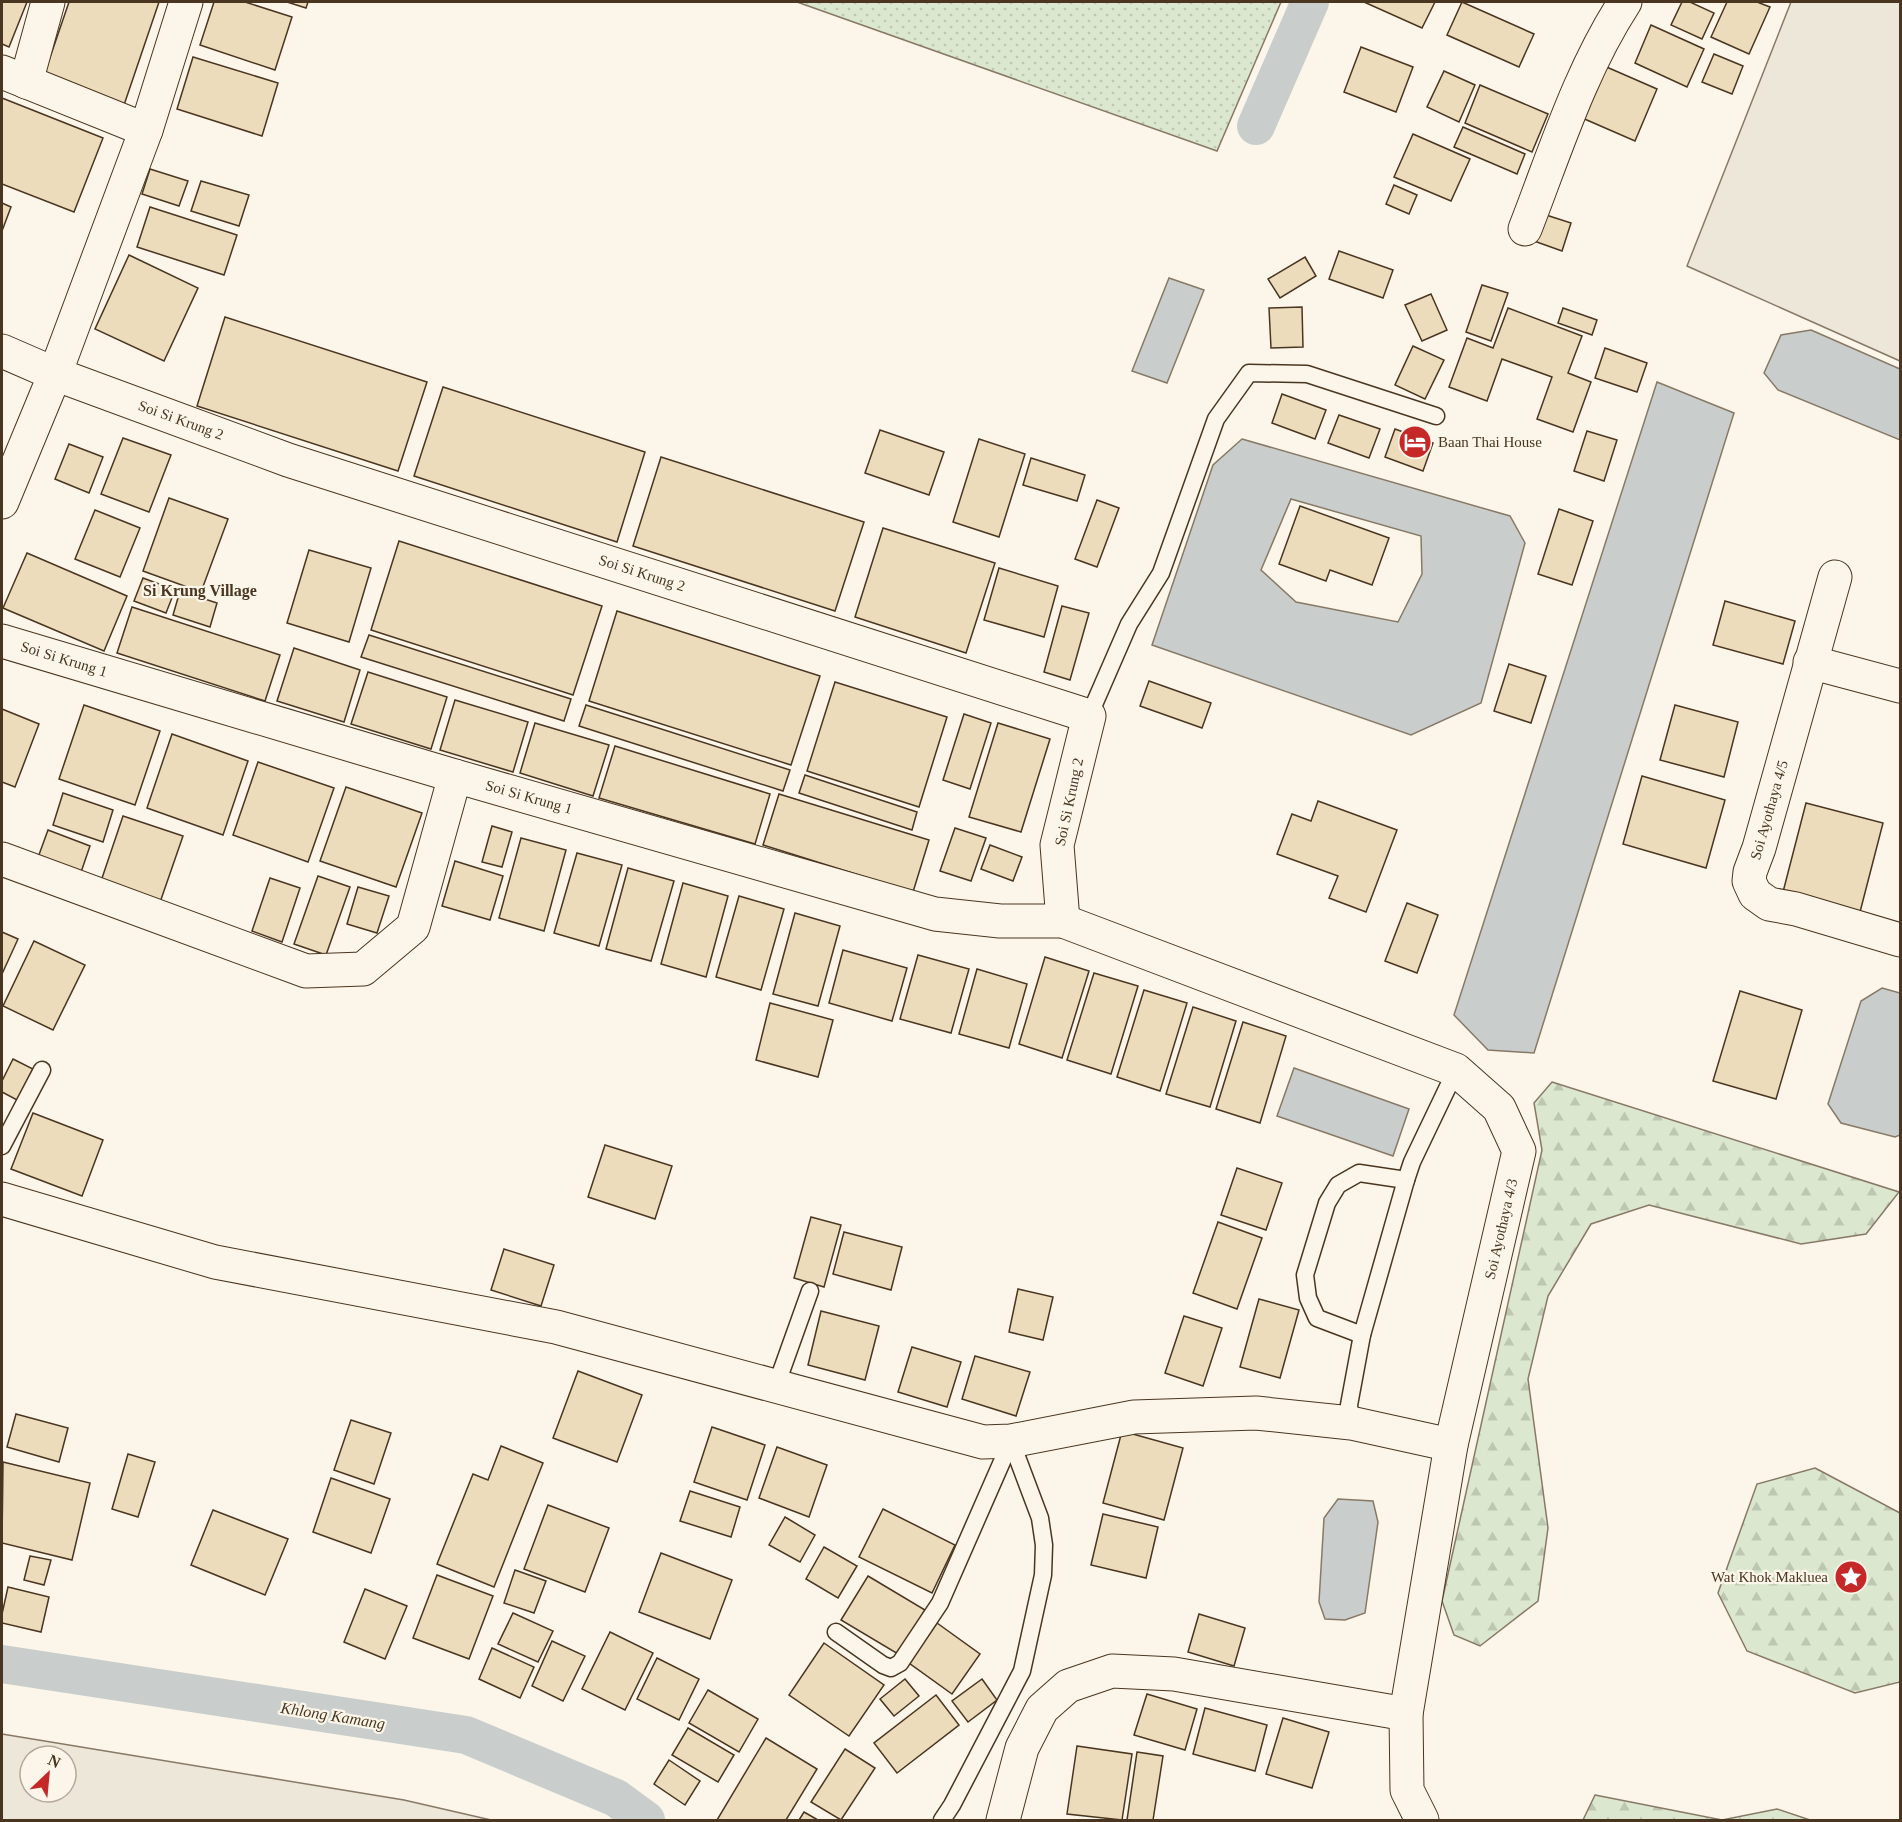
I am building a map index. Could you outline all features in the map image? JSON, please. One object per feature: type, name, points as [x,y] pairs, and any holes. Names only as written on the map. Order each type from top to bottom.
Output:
[{"type":"street","points":[[48,2],[14,77],[146,129]]},
{"type":"street","points":[[2,502],[55,374],[146,129],[186,2]]},
{"type":"street","points":[[1525,229],[1587,72],[1610,25],[1625,2]]},
{"type":"street","name":"Soi Si Krung 2","points":[[2,351],[55,374],[288,460],[1089,716],[1057,845],[1063,921]]},
{"type":"street","name":"Soi Ayothaya 4/5","points":[[1835,577],[1749,881],[1755,894],[1769,904],[1796,909],[1900,939]]},
{"type":"street","name":"Soi Si Krung 1","points":[[2,641],[455,776],[935,914],[1000,921],[1063,921]]},
{"type":"street","points":[[1810,662],[1900,687]]},
{"type":"street","points":[[2,859],[306,971],[363,969],[413,927],[455,776]]},
{"type":"street","name":"Soi Ayothaya 4/3","points":[[1063,921],[1456,1070],[1499,1108],[1519,1150],[1451,1445],[1406,1714],[1407,1790],[1422,1821]]},
{"type":"street","points":[[2,1199],[215,1262],[556,1327],[983,1442],[1011,1441],[1134,1417],[1256,1413],[1351,1423],[1451,1445]]},
{"type":"street","points":[[1002,1821],[1023,1748],[1042,1709],[1068,1686],[1112,1671],[1174,1674],[1406,1714]]},
{"type":"lane","points":[[1089,716],[1129,624],[1161,573],[1216,419],[1249,373],[1307,374],[1436,416]]},
{"type":"lane","points":[[2,1146],[42,1070]]},
{"type":"lane","points":[[1351,1423],[1349,1405],[1362,1335],[1406,1180],[1412,1162],[1456,1070]]},
{"type":"lane","points":[[1362,1335],[1317,1318],[1308,1298],[1305,1275],[1327,1203],[1338,1185],[1359,1173],[1406,1180]]},
{"type":"lane","points":[[776,1386],[810,1291]]},
{"type":"lane","points":[[836,1632],[883,1665],[891,1668],[900,1663],[940,1603],[1011,1441]]},
{"type":"lane","points":[[942,1821],[1022,1671],[1043,1575],[1044,1545],[1040,1518],[1011,1441]]},
{"type":"green space","points":[[797,2],[1281,2],[1217,151]]},
{"type":"green space","points":[[1552,1082],[1899,1192],[1866,1234],[1801,1244],[1649,1205],[1591,1224],[1548,1296],[1528,1379],[1548,1528],[1538,1601],[1480,1646],[1454,1635],[1442,1601],[1542,1150],[1534,1103]]},
{"type":"green space","points":[[1815,1468],[1900,1513],[1900,1682],[1855,1693],[1747,1651],[1718,1593],[1757,1484]]},
{"type":"green space","points":[[1595,1795],[1722,1820],[1583,1820]]},
{"type":"green space","points":[[1777,1809],[1810,1820],[1722,1820]]},
{"type":"shaded area","points":[[1791,2],[1900,2],[1900,361],[1687,266]]},
{"type":"shaded area","points":[[1169,278],[1204,290],[1167,383],[1132,371]]},
{"type":"shaded area","points":[[1811,330],[1900,369],[1900,440],[1778,390],[1764,373],[1781,335]]},
{"type":"shaded area","points":[[1657,382],[1734,413],[1534,1053],[1488,1050],[1454,1015]]},
{"type":"shaded area","points":[[1242,439],[1510,516],[1525,543],[1481,703],[1411,735],[1152,645],[1213,465]],"holes":[[[1291,499],[1421,536],[1422,574],[1398,622],[1296,602],[1261,570]]]},
{"type":"shaded area","points":[[1882,988],[1900,993],[1900,1135],[1895,1137],[1841,1123],[1828,1104],[1861,1001]]},
{"type":"shaded area","points":[[1294,1068],[1409,1109],[1393,1156],[1277,1116]]},
{"type":"shaded area","points":[[1338,1499],[1373,1501],[1378,1522],[1365,1613],[1345,1620],[1325,1619],[1319,1602],[1324,1518]]},
{"type":"shaded area","points":[[2,1734],[63,1744],[18,1744],[18,1804],[78,1804],[78,1746],[404,1800],[491,1820],[2,1820]]},
{"type":"building","points":[[2,2],[27,2],[9,47],[2,44]]},
{"type":"building","points":[[69,2],[159,2],[124,105],[43,78]]},
{"type":"building","points":[[214,2],[245,2],[292,17],[275,70],[200,45]]},
{"type":"building","points":[[287,2],[308,2],[306,8]]},
{"type":"building","points":[[1364,2],[1435,2],[1422,28]]},
{"type":"building","points":[[1462,2],[1534,34],[1519,67],[1447,35]]},
{"type":"building","points":[[1682,2],[1690,2],[1714,13],[1702,39],[1671,25]]},
{"type":"building","points":[[1727,2],[1757,2],[1770,7],[1749,54],[1711,37]]},
{"type":"building","points":[[1651,25],[1704,49],[1687,87],[1635,63]]},
{"type":"building","points":[[1361,47],[1413,67],[1396,112],[1344,92]]},
{"type":"building","points":[[1714,54],[1743,66],[1732,94],[1702,82]]},
{"type":"building","points":[[193,57],[278,83],[262,136],[177,109]]},
{"type":"building","points":[[1602,65],[1657,89],[1635,141],[1580,117]]},
{"type":"building","points":[[1444,71],[1475,85],[1459,122],[1427,107]]},
{"type":"building","points":[[1480,85],[1548,114],[1532,152],[1465,123]]},
{"type":"building","points":[[2,98],[103,138],[74,212],[2,184]]},
{"type":"building","points":[[1463,127],[1525,154],[1517,174],[1454,147]]},
{"type":"building","points":[[1413,134],[1470,159],[1451,201],[1394,177]]},
{"type":"building","points":[[150,169],[188,181],[179,206],[142,194]]},
{"type":"building","points":[[201,181],[249,195],[239,226],[191,211]]},
{"type":"building","points":[[1394,185],[1417,195],[1409,214],[1386,204]]},
{"type":"building","points":[[2,203],[11,207],[2,231]]},
{"type":"building","points":[[150,207],[237,235],[224,275],[137,247]]},
{"type":"building","points":[[1543,214],[1571,223],[1562,251],[1534,241]]},
{"type":"building","points":[[1339,251],[1393,270],[1383,298],[1329,279]]},
{"type":"building","points":[[129,255],[198,288],[164,361],[95,329]]},
{"type":"building","points":[[1305,257],[1316,276],[1280,298],[1268,279]]},
{"type":"building","points":[[1482,285],[1508,293],[1491,341],[1466,332]]},
{"type":"building","points":[[1431,294],[1447,330],[1422,341],[1405,305]]},
{"type":"building","points":[[1302,307],[1303,347],[1271,348],[1269,308]]},
{"type":"building","points":[[1508,308],[1582,336],[1568,373],[1591,382],[1573,432],[1537,419],[1552,377],[1502,359],[1487,401],[1449,387],[1467,338],[1493,348]]},
{"type":"building","points":[[1563,308],[1597,320],[1592,335],[1558,323]]},
{"type":"building","points":[[225,317],[427,382],[398,471],[197,406]]},
{"type":"building","points":[[1413,346],[1444,360],[1425,399],[1395,385]]},
{"type":"building","points":[[1605,348],[1647,363],[1637,392],[1595,378]]},
{"type":"building","points":[[443,387],[645,452],[617,542],[414,476]]},
{"type":"building","points":[[1282,394],[1326,410],[1315,439],[1272,423]]},
{"type":"building","points":[[1339,415],[1380,429],[1369,458],[1328,443]]},
{"type":"building","points":[[1395,429],[1433,443],[1423,471],[1385,457]]},
{"type":"building","points":[[880,430],[944,452],[929,495],[865,473]]},
{"type":"building","points":[[1587,431],[1617,440],[1604,481],[1574,471]]},
{"type":"building","points":[[123,438],[171,455],[149,512],[101,494]]},
{"type":"building","points":[[979,439],[1025,454],[999,537],[953,522]]},
{"type":"building","points":[[69,444],[103,457],[89,493],[55,479]]},
{"type":"building","points":[[661,457],[864,522],[835,611],[633,546]]},
{"type":"building","points":[[1031,458],[1085,475],[1077,501],[1023,485]]},
{"type":"building","points":[[169,498],[228,519],[201,592],[143,571]]},
{"type":"building","points":[[1097,500],[1119,508],[1097,567],[1075,559]]},
{"type":"building","points":[[1300,506],[1389,538],[1372,585],[1330,570],[1326,581],[1279,564]]},
{"type":"building","points":[[1559,509],[1593,521],[1572,585],[1538,574]]},
{"type":"building","points":[[95,510],[140,528],[120,577],[75,559]]},
{"type":"building","points":[[883,528],[995,563],[966,653],[855,617]]},
{"type":"building","points":[[399,541],[602,606],[573,695],[371,630]]},
{"type":"building","points":[[309,550],[371,568],[349,642],[287,623]]},
{"type":"building","points":[[27,553],[127,596],[104,651],[3,608]]},
{"type":"building","points":[[999,568],[1058,586],[1044,637],[984,620]]},
{"type":"building","points":[[143,578],[175,590],[166,613],[134,601]]},
{"type":"building","points":[[180,591],[217,603],[210,627],[173,615]]},
{"type":"building","points":[[1725,601],[1795,621],[1783,664],[1713,645]]},
{"type":"building","points":[[1062,606],[1089,613],[1070,680],[1044,672]]},
{"type":"building","points":[[132,607],[280,655],[265,701],[117,653]]},
{"type":"building","points":[[617,611],[820,676],[791,765],[589,701]]},
{"type":"building","points":[[369,635],[571,699],[564,721],[361,657]]},
{"type":"building","points":[[294,648],[360,670],[344,722],[277,701]]},
{"type":"building","points":[[1509,664],[1546,676],[1531,723],[1494,711]]},
{"type":"building","points":[[368,672],[447,697],[431,749],[351,724]]},
{"type":"building","points":[[1149,681],[1211,703],[1202,728],[1140,706]]},
{"type":"building","points":[[835,682],[947,717],[919,807],[807,771]]},
{"type":"building","points":[[455,700],[528,722],[513,772],[440,750]]},
{"type":"building","points":[[84,705],[160,731],[135,805],[59,779]]},
{"type":"building","points":[[586,705],[790,770],[783,791],[579,726]]},
{"type":"building","points":[[1675,705],[1738,722],[1724,777],[1660,760]]},
{"type":"building","points":[[2,709],[39,724],[15,787],[2,782]]},
{"type":"building","points":[[964,714],[991,723],[970,789],[943,780]]},
{"type":"building","points":[[535,723],[609,745],[593,796],[520,773]]},
{"type":"building","points":[[998,723],[1050,739],[1021,832],[969,817]]},
{"type":"building","points":[[172,734],[248,761],[223,835],[147,808]]},
{"type":"building","points":[[615,746],[770,794],[755,844],[599,798]]},
{"type":"building","points":[[258,762],[334,788],[308,862],[233,835]]},
{"type":"building","points":[[805,775],[917,812],[912,830],[799,793]]},
{"type":"building","points":[[1642,776],[1725,800],[1706,868],[1623,844]]},
{"type":"building","points":[[346,787],[422,813],[396,887],[320,861]]},
{"type":"building","points":[[63,793],[113,810],[103,842],[53,825]]},
{"type":"building","points":[[779,794],[929,840],[913,892],[763,845]]},
{"type":"building","points":[[1318,801],[1397,830],[1366,912],[1329,898],[1338,876],[1277,854],[1292,814],[1311,821]]},
{"type":"building","points":[[1806,803],[1883,823],[1860,912],[1783,892]]},
{"type":"building","points":[[123,816],[183,836],[157,911],[98,890]]},
{"type":"building","points":[[492,826],[512,832],[502,867],[482,862]]},
{"type":"building","points":[[955,828],[986,838],[971,881],[940,871]]},
{"type":"building","points":[[48,830],[90,846],[79,878],[36,863]]},
{"type":"building","points":[[521,838],[566,850],[544,931],[499,918]]},
{"type":"building","points":[[990,845],[1022,857],[1013,881],[981,869]]},
{"type":"building","points":[[577,853],[622,865],[599,946],[554,933]]},
{"type":"building","points":[[455,861],[503,876],[490,920],[442,906]]},
{"type":"building","points":[[628,868],[674,881],[651,961],[606,949]]},
{"type":"building","points":[[318,876],[350,887],[326,955],[294,944]]},
{"type":"building","points":[[270,878],[300,888],[282,942],[252,931]]},
{"type":"building","points":[[683,883],[728,896],[706,977],[661,964]]},
{"type":"building","points":[[358,887],[389,896],[377,933],[347,924]]},
{"type":"building","points":[[739,896],[784,909],[761,990],[716,977]]},
{"type":"building","points":[[1407,903],[1438,915],[1417,973],[1385,961]]},
{"type":"building","points":[[795,913],[840,926],[818,1006],[773,994]]},
{"type":"building","points":[[2,932],[18,939],[2,974]]},
{"type":"building","points":[[34,941],[85,965],[53,1030],[3,1006]]},
{"type":"building","points":[[843,950],[907,968],[892,1021],[829,1003]]},
{"type":"building","points":[[918,955],[969,969],[951,1033],[900,1019]]},
{"type":"building","points":[[1045,957],[1089,971],[1062,1058],[1019,1044]]},
{"type":"building","points":[[977,969],[1027,984],[1009,1048],[959,1034]]},
{"type":"building","points":[[1094,973],[1138,986],[1111,1074],[1067,1060]]},
{"type":"building","points":[[1144,990],[1187,1003],[1160,1091],[1117,1077]]},
{"type":"building","points":[[1740,991],[1802,1010],[1776,1099],[1713,1081]]},
{"type":"building","points":[[770,1003],[833,1020],[818,1077],[756,1060]]},
{"type":"building","points":[[1193,1007],[1236,1021],[1210,1107],[1166,1094]]},
{"type":"building","points":[[1243,1022],[1286,1036],[1260,1123],[1216,1109]]},
{"type":"building","points":[[13,1059],[33,1069],[17,1100],[2,1092],[2,1081]]},
{"type":"building","points":[[33,1113],[103,1140],[82,1196],[11,1169]]},
{"type":"building","points":[[605,1145],[672,1166],[655,1219],[588,1197]]},
{"type":"building","points":[[1237,1168],[1282,1183],[1266,1230],[1221,1215]]},
{"type":"building","points":[[811,1217],[841,1225],[824,1287],[794,1278]]},
{"type":"building","points":[[1218,1222],[1262,1238],[1237,1309],[1193,1293]]},
{"type":"building","points":[[844,1232],[902,1247],[891,1290],[833,1274]]},
{"type":"building","points":[[504,1249],[554,1265],[541,1306],[491,1290]]},
{"type":"building","points":[[1018,1289],[1053,1297],[1043,1340],[1009,1332]]},
{"type":"building","points":[[1259,1299],[1299,1310],[1280,1378],[1240,1367]]},
{"type":"building","points":[[821,1311],[879,1326],[865,1380],[808,1365]]},
{"type":"building","points":[[1184,1316],[1222,1328],[1203,1386],[1165,1373]]},
{"type":"building","points":[[912,1347],[961,1362],[947,1407],[898,1392]]},
{"type":"building","points":[[975,1356],[1030,1372],[1016,1416],[962,1399]]},
{"type":"building","points":[[578,1371],[642,1395],[617,1462],[553,1438]]},
{"type":"building","points":[[16,1414],[68,1428],[59,1462],[7,1447]]},
{"type":"building","points":[[351,1420],[391,1433],[374,1484],[334,1470]]},
{"type":"building","points":[[712,1427],[765,1445],[747,1500],[694,1482]]},
{"type":"building","points":[[1122,1431],[1183,1448],[1164,1520],[1103,1503]]},
{"type":"building","points":[[501,1446],[543,1463],[494,1587],[437,1564],[473,1474],[488,1480]]},
{"type":"building","points":[[777,1447],[827,1465],[809,1517],[759,1498]]},
{"type":"building","points":[[128,1454],[155,1462],[138,1517],[112,1509]]},
{"type":"building","points":[[3,1462],[90,1483],[72,1560],[2,1543]]},
{"type":"building","points":[[331,1478],[390,1499],[371,1553],[313,1532]]},
{"type":"building","points":[[690,1491],[740,1507],[731,1537],[680,1521]]},
{"type":"building","points":[[548,1505],[609,1528],[585,1592],[524,1569]]},
{"type":"building","points":[[883,1509],[955,1545],[932,1593],[859,1557]]},
{"type":"building","points":[[213,1510],[288,1539],[265,1595],[191,1565]]},
{"type":"building","points":[[1103,1514],[1158,1527],[1146,1578],[1091,1565]]},
{"type":"building","points":[[785,1517],[815,1535],[800,1562],[769,1545]]},
{"type":"building","points":[[824,1547],[857,1566],[838,1598],[806,1579]]},
{"type":"building","points":[[661,1553],[732,1580],[710,1639],[639,1612]]},
{"type":"building","points":[[30,1556],[51,1560],[44,1585],[24,1580]]},
{"type":"building","points":[[515,1570],[546,1581],[534,1613],[504,1603]]},
{"type":"building","points":[[437,1575],[493,1596],[469,1659],[413,1638]]},
{"type":"building","points":[[868,1576],[925,1610],[898,1654],[841,1620]]},
{"type":"building","points":[[8,1587],[49,1597],[41,1632],[2,1623]]},
{"type":"building","points":[[365,1589],[407,1606],[385,1659],[344,1642]]},
{"type":"building","points":[[513,1613],[553,1631],[538,1662],[498,1644]]},
{"type":"building","points":[[1199,1614],[1245,1628],[1234,1666],[1188,1652]]},
{"type":"building","points":[[937,1623],[980,1654],[952,1694],[909,1663]]},
{"type":"building","points":[[610,1632],[653,1653],[625,1710],[582,1689]]},
{"type":"building","points":[[552,1641],[585,1656],[563,1701],[532,1686]]},
{"type":"building","points":[[824,1643],[884,1685],[849,1736],[789,1695]]},
{"type":"building","points":[[492,1648],[534,1667],[520,1698],[479,1679]]},
{"type":"building","points":[[657,1658],[699,1679],[679,1720],[637,1699]]},
{"type":"building","points":[[905,1679],[919,1696],[894,1716],[880,1699]]},
{"type":"building","points":[[982,1679],[997,1700],[968,1722],[952,1701]]},
{"type":"building","points":[[708,1690],[758,1719],[739,1752],[689,1723]]},
{"type":"building","points":[[1147,1694],[1197,1709],[1185,1750],[1134,1735]]},
{"type":"building","points":[[936,1695],[959,1725],[897,1773],[874,1743]]},
{"type":"building","points":[[1205,1708],[1267,1725],[1255,1771],[1193,1754]]},
{"type":"building","points":[[1283,1718],[1329,1732],[1312,1788],[1266,1774]]},
{"type":"building","points":[[688,1728],[734,1755],[718,1782],[672,1755]]},
{"type":"building","points":[[766,1738],[817,1769],[786,1820],[717,1820]]},
{"type":"building","points":[[1077,1746],[1132,1754],[1122,1820],[1067,1814]]},
{"type":"building","points":[[845,1749],[875,1768],[841,1820],[811,1802]]},
{"type":"building","points":[[1137,1752],[1163,1756],[1153,1820],[1127,1820]]},
{"type":"building","points":[[669,1760],[700,1781],[685,1805],[654,1784]]},
{"type":"building","points":[[804,1812],[818,1820],[799,1820]]},
{"type":"waterway","points":[[1256,126],[1310,2]]},
{"type":"waterway","name":"Khlong Kamang","points":[[2,1664],[466,1735],[616,1798],[646,1820]]},
{"type":"place","name":"Baan Thai House","points":[[1415,442]]},
{"type":"place","name":"Wat Khok Makluea","points":[[1851,1577]]},
{"type":"district","name":"Si Krung Village","points":[[200,590]]}]
